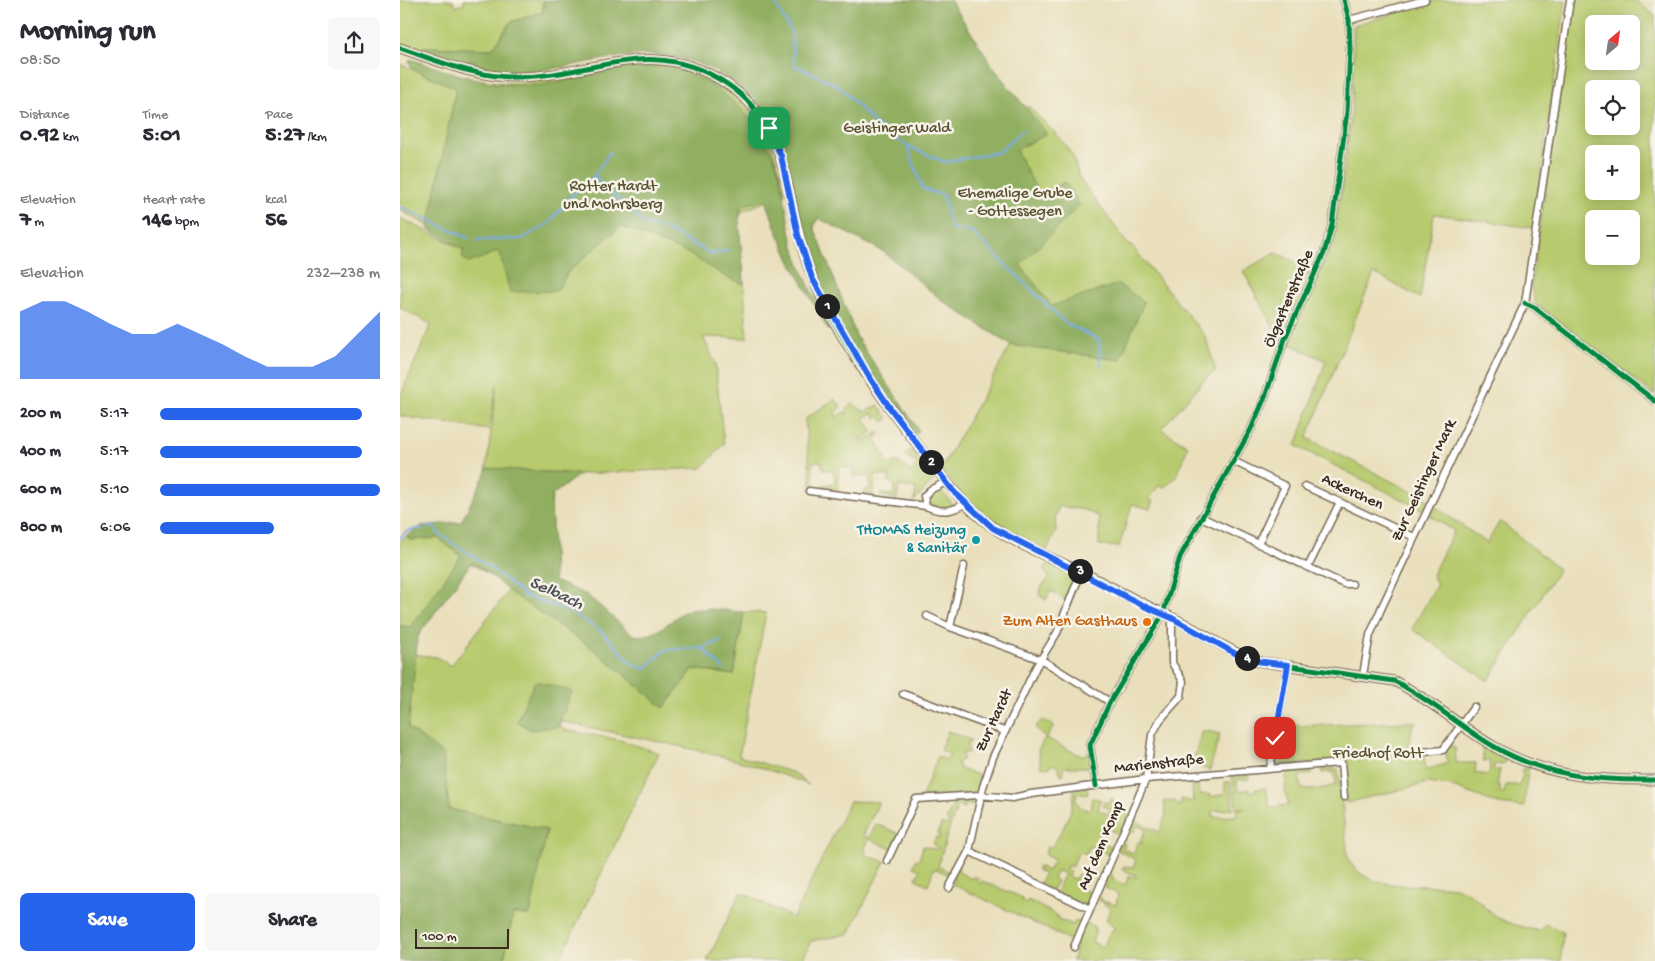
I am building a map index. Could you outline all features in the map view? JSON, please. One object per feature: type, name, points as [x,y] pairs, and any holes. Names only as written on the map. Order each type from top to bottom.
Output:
[{"type":"street","name":"Ölgartenstraße","points":[[1096,786],[1090,745],[1110,702],[1163,614],[1180,557],[1251,429],[1265,397],[1281,348],[1324,253],[1332,226],[1347,112],[1349,20],[1344,0]]},
{"type":"street","points":[[1349,20],[1425,0]]},
{"type":"street","name":"Zur Geistinger Mark","points":[[1363,675],[1370,636],[1414,537],[1524,303],[1570,0]]},
{"type":"street","points":[[400,48],[453,66],[500,77],[541,76],[636,58],[682,62],[712,74],[728,84],[761,117],[776,142],[798,235],[812,278],[868,375],[946,482],[993,528],[1172,618],[1238,655],[1256,661],[1363,675],[1394,682],[1412,690],[1512,757],[1554,772],[1595,779],[1655,780]]},
{"type":"street","points":[[1524,303],[1534,306],[1655,401]]},
{"type":"street","points":[[1233,461],[1285,486],[1258,544]]},
{"type":"street","points":[[926,506],[924,496],[930,490],[946,482]]},
{"type":"street","name":"Ackerchen","points":[[1305,486],[1414,537]]},
{"type":"street","points":[[809,490],[926,506],[942,511],[954,511],[966,503]]},
{"type":"street","points":[[1308,567],[1340,502]]},
{"type":"street","points":[[1201,517],[1344,584],[1352,584]]},
{"type":"street","points":[[950,627],[964,566]]},
{"type":"street","name":"Zur Hardt","points":[[949,888],[968,851],[988,772],[1004,731],[1036,667],[1057,633],[1081,572]]},
{"type":"street","points":[[927,616],[950,627],[1042,660],[1110,702]]},
{"type":"street","name":"Auf dem Komp","points":[[1074,947],[1146,780],[1152,735],[1160,720],[1181,696],[1183,681],[1172,663],[1172,618]]},
{"type":"street","points":[[1270,768],[1288,665]]},
{"type":"street","points":[[903,694],[1004,731]]},
{"type":"street","points":[[1423,752],[1443,750],[1474,707]]},
{"type":"street","name":"Marienstraße","points":[[888,861],[916,799],[982,796],[1012,798],[1146,780],[1341,763],[1344,797]]},
{"type":"street","points":[[968,851],[1090,909]]},
{"type":"green space","points":[[400,0],[452,0],[456,7],[464,3],[464,0],[543,0],[543,12],[510,22],[493,49],[423,47],[422,52],[400,44]]},
{"type":"green space","name":"Geistinger Wald","points":[[543,0],[950,0],[996,71],[1047,134],[1016,150],[1040,196],[1065,182],[1080,205],[1020,265],[1052,306],[1118,284],[1144,302],[1120,360],[1011,345],[944,302],[884,252],[818,218],[814,227],[857,338],[919,431],[914,435],[859,358],[834,316],[815,275],[808,252],[781,139],[763,109],[738,85],[707,67],[675,57],[659,55],[628,56],[551,69],[518,71],[470,65],[422,52],[423,47],[492,49],[511,22],[543,12]]},
{"type":"green space","name":"Ehemalige Grube - Gottessegen","points":[[777,0],[1024,113],[1028,106],[1060,138],[1073,156],[1079,178],[1130,247],[1131,245],[1205,336],[1216,371],[1208,376],[1161,429],[1188,446],[1177,475],[1165,487],[1159,485],[1149,500],[1153,501],[1150,509],[1132,504],[1119,547],[1099,545],[1099,517],[1085,510],[1059,506],[1055,519],[1056,531],[1047,550],[989,516],[963,494],[941,469],[1011,345],[1099,357],[1087,350]]},
{"type":"green space","points":[[1439,0],[1566,0],[1533,228],[1434,214],[1420,298],[1374,273],[1307,438],[1428,500],[1423,510],[1296,446],[1326,361],[1288,343],[1330,249],[1341,193],[1352,107],[1354,25]]},
{"type":"green space","points":[[1573,0],[1635,0],[1655,16],[1655,395],[1536,304],[1531,287]]},
{"type":"green space","name":"Rotter Hardt und Mohrsberg","points":[[409,59],[471,78],[508,83],[543,81],[610,68],[644,64],[680,68],[715,83],[745,106],[757,120],[773,150],[786,193],[743,211],[736,223],[743,265],[747,338],[703,337],[715,363],[724,444],[702,468],[580,474],[554,472],[545,580],[630,640],[693,669],[734,675],[744,612],[766,613],[739,756],[794,773],[809,785],[717,755],[560,721],[572,691],[531,730],[560,726],[565,730],[620,740],[659,753],[559,961],[504,961],[513,914],[529,915],[547,830],[449,809],[447,792],[400,961],[400,653],[437,657],[451,666],[508,591],[510,592],[510,588],[461,557],[411,627],[400,626],[400,541],[407,536],[410,540],[450,526],[452,522],[469,523],[485,479],[497,384],[489,430],[400,416],[400,397],[431,324],[400,308],[400,218],[464,250],[465,246],[400,210],[403,205],[400,204],[400,64],[456,88],[439,174],[489,100]]},
{"type":"green space","name":"Rotter Hardt und Mohrsberg","points":[[413,60],[475,79],[523,85],[552,84],[604,71],[630,67],[664,68],[684,72],[719,90],[748,117],[760,133],[776,161],[796,254],[809,287],[831,329],[828,330],[791,262],[776,229],[766,200],[742,205],[739,220],[744,284],[726,277],[689,254],[621,226],[569,271],[557,291],[510,292],[499,251],[469,263],[462,257],[464,250],[428,229],[456,88],[412,69],[409,61]]},
{"type":"green space","points":[[1276,253],[1310,269],[1280,340],[1243,271]]},
{"type":"green space","points":[[834,399],[840,404],[840,408],[835,413],[837,417],[843,412],[848,414],[846,411],[852,403],[865,412],[878,405],[888,419],[884,422],[879,416],[876,418],[872,413],[864,419],[873,432],[861,439],[866,441],[878,432],[880,434],[875,439],[882,450],[881,453],[887,457],[884,461],[889,465],[897,461],[911,472],[918,464],[905,455],[910,450],[934,480],[914,501],[916,488],[899,486],[897,499],[881,496],[881,493],[890,495],[894,493],[894,483],[889,483],[889,476],[875,475],[873,495],[865,495],[865,490],[870,490],[870,477],[853,476],[853,468],[839,466],[838,490],[823,488],[824,485],[835,483],[834,471],[823,469],[821,461],[812,462],[814,487],[811,486],[805,419]]},
{"type":"green space","points":[[488,468],[580,474],[551,496],[554,581],[587,595],[633,635],[643,636],[651,634],[683,612],[689,610],[709,609],[744,612],[734,675],[693,669],[664,708],[592,648],[508,591],[491,575],[472,562],[418,636],[408,728],[443,754],[449,809],[547,830],[530,915],[513,914],[504,961],[400,961],[400,626],[411,627],[461,556],[438,538],[410,540],[407,536],[422,526],[461,522]]},
{"type":"green space","points":[[940,489],[953,505],[940,508],[927,501],[928,497]]},
{"type":"green space","points":[[1434,506],[1487,543],[1500,521],[1559,569],[1488,681],[1412,629],[1437,584],[1432,575],[1454,531],[1430,515]]},
{"type":"green space","points":[[1049,562],[1076,577],[1067,600],[1051,591],[1046,600],[1039,595],[1042,586],[1049,578],[1044,570]]},
{"type":"green space","points":[[535,681],[572,691],[560,721],[560,726],[531,730],[517,721]]},
{"type":"green space","points":[[1042,720],[1054,726],[1046,738],[1079,755],[1091,754],[1093,767],[1065,767],[1063,768],[1063,775],[1061,775],[1057,765],[1051,765],[1049,768],[1041,767],[1038,750],[1045,738],[1035,727]]},
{"type":"green space","name":"Friedhof Rott","points":[[1416,722],[1412,727],[1409,753],[1423,750],[1426,770],[1448,763],[1445,748],[1448,744],[1455,748],[1456,763],[1476,763],[1475,773],[1486,775],[1490,771],[1489,760],[1483,761],[1482,747],[1506,760],[1503,765],[1494,764],[1494,771],[1500,769],[1497,785],[1500,785],[1500,793],[1504,793],[1506,785],[1519,785],[1523,775],[1521,772],[1523,768],[1528,769],[1524,807],[1499,804],[1450,786],[1428,783],[1346,803],[1343,776],[1349,775],[1348,761],[1275,766],[1272,763],[1280,728],[1286,726]]},
{"type":"green space","points":[[1202,730],[1220,734],[1210,770],[1192,765]]},
{"type":"green space","points":[[948,731],[971,740],[970,743],[967,743],[968,753],[962,753],[963,759],[957,763],[960,769],[981,776],[976,793],[922,797],[938,756],[946,760],[950,753],[940,750]]},
{"type":"green space","points":[[1311,769],[1311,774],[1299,776],[1301,789],[1314,790],[1336,785],[1334,772],[1322,773],[1322,769],[1338,769],[1348,858],[1356,870],[1367,877],[1395,885],[1454,887],[1466,891],[1494,915],[1509,923],[1538,931],[1546,924],[1563,932],[1561,961],[1072,961],[1077,947],[1074,942],[952,884],[955,878],[936,869],[933,870],[928,885],[916,879],[920,870],[913,867],[916,859],[919,860],[923,846],[938,850],[939,848],[933,845],[936,837],[939,838],[940,835],[938,834],[941,824],[946,826],[949,820],[946,819],[957,797],[973,796],[972,806],[966,804],[964,808],[956,805],[955,809],[957,810],[938,866],[949,872],[953,865],[959,868],[958,872],[972,879],[974,876],[979,879],[978,882],[981,884],[982,881],[1021,897],[1022,901],[1026,903],[1028,900],[1058,916],[1058,919],[1073,925],[1075,921],[1094,926],[1096,930],[1092,942],[1103,947],[1110,932],[1115,928],[1106,921],[1110,908],[1099,900],[1101,897],[1102,901],[1116,905],[1118,894],[1105,888],[1107,883],[1103,880],[1106,873],[1113,876],[1112,879],[1125,885],[1129,876],[1136,878],[1137,876],[1122,869],[1124,866],[1133,868],[1136,860],[1116,849],[1119,842],[1125,844],[1123,849],[1134,853],[1138,842],[1143,844],[1140,841],[1146,829],[1137,826],[1134,832],[1124,828],[1121,835],[1106,828],[1102,830],[1097,840],[1115,849],[1112,856],[1090,846],[1086,854],[1079,851],[1072,867],[1067,865],[1066,869],[1070,871],[1068,876],[1075,879],[1078,874],[1083,876],[1078,887],[1096,896],[1090,908],[1056,892],[1065,874],[1057,871],[1053,878],[1057,881],[1052,890],[1039,885],[1044,874],[1037,870],[1038,866],[1048,871],[1054,860],[1045,855],[1047,846],[1051,848],[1067,820],[1074,797],[1074,789],[1087,787],[1088,794],[1077,793],[1076,801],[1081,808],[1090,810],[1092,798],[1101,800],[1098,810],[1108,814],[1110,809],[1103,806],[1104,802],[1110,802],[1112,798],[1119,810],[1130,815],[1129,818],[1159,832],[1166,815],[1164,801],[1175,801],[1177,805],[1181,805],[1181,799],[1193,802],[1192,783],[1196,780],[1208,778],[1208,782],[1198,783],[1199,795],[1210,794],[1210,797],[1225,794],[1225,782],[1230,782],[1233,809],[1212,811],[1213,817],[1236,816],[1237,809],[1245,808],[1236,808],[1232,777],[1248,775],[1249,779],[1237,780],[1238,791],[1249,789],[1250,793],[1256,789],[1266,788],[1270,807],[1289,805],[1285,793],[1287,772]]},
{"type":"green space","points":[[850,801],[879,802],[863,836],[869,838],[876,824],[899,834],[892,849],[869,839],[864,850],[866,852],[865,855],[886,862],[849,934],[811,941],[802,961],[707,961],[741,892],[793,918]]},
{"type":"waterway","points":[[773,0],[791,31],[794,65],[839,86],[875,124],[907,146],[945,162],[999,152],[1023,130]]},
{"type":"waterway","points":[[907,146],[923,189],[943,195],[951,229],[971,231],[1064,322],[1099,340],[1101,366]]},
{"type":"waterway","points":[[477,240],[522,239],[549,223],[572,195],[594,176],[610,152]]},
{"type":"waterway","points":[[594,176],[644,224],[665,229],[712,254],[728,250]]},
{"type":"waterway","points":[[400,207],[468,238]]},
{"type":"waterway","name":"Selbach","points":[[400,538],[407,531],[433,526],[439,534],[491,568],[525,596],[567,610],[600,630],[632,664],[645,669],[665,650],[702,648],[723,669]]},
{"type":"waterway","points":[[702,648],[722,640]]},
{"type":"cycle path","points":[[1096,786],[1090,745],[1110,702],[1163,614],[1180,557],[1251,429],[1265,397],[1286,336],[1324,253],[1332,225],[1347,112],[1350,50],[1349,20],[1344,0]]},
{"type":"cycle path","points":[[400,48],[458,68],[503,77],[546,75],[624,61],[648,60],[674,62],[700,69],[727,84],[749,102],[765,124],[776,147],[803,250],[812,276],[822,299],[847,344],[890,408],[944,479],[971,509],[991,526],[1023,545],[1183,623],[1245,657],[1256,661],[1394,681],[1420,696],[1493,746],[1512,756],[1551,770],[1592,778],[1655,780]]},
{"type":"cycle path","points":[[1525,303],[1534,307],[1655,401]]},
{"type":"place","name":"THOMAS Heizung & Sanitär","points":[[976,540]]},
{"type":"place","name":"Zum Alten Gasthaus","points":[[1147,622]]},
{"type":"route","points":[[769,128],[781,156],[798,235],[812,278],[843,335],[868,375],[890,408],[954,492],[993,528],[1146,607],[1172,618],[1238,655],[1256,661],[1288,665],[1275,738]]}]
